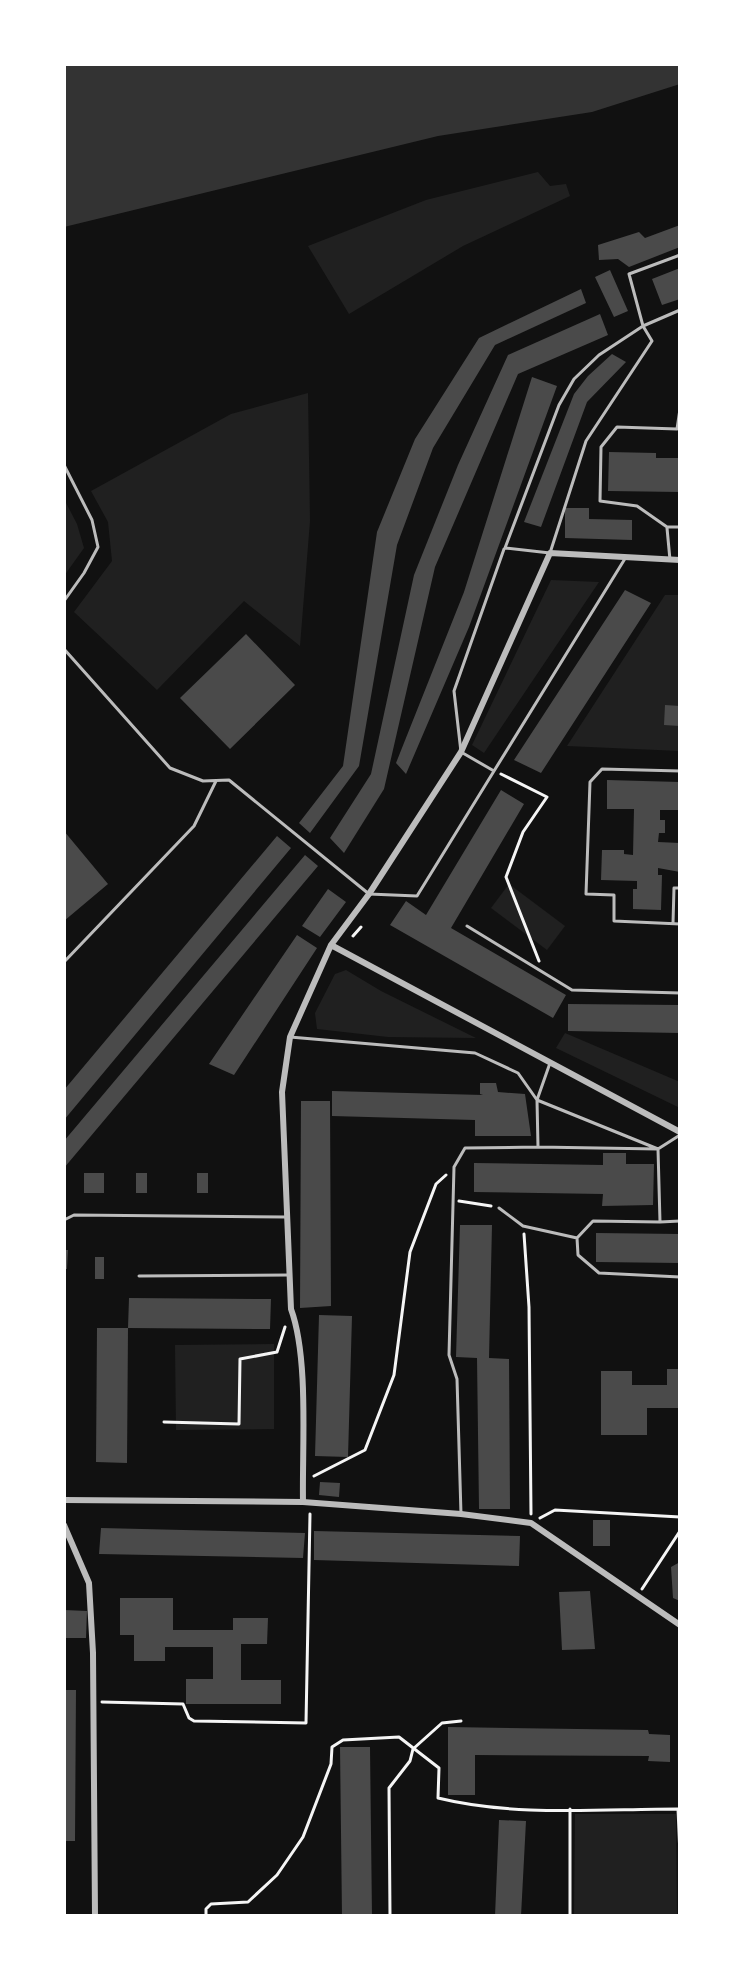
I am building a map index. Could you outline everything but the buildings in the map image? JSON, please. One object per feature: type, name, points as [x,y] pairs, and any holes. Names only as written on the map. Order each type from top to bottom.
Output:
[{"type":"street","points":[[307,1502],[301,1366],[297,1325],[291,1309],[286,1217],[282,1092],[290,1037],[331,945],[369,894],[461,752],[550,553],[680,560]]},
{"type":"street","points":[[331,945],[680,1134]]},
{"type":"street","points":[[64,1500],[307,1502],[461,1514],[531,1523],[680,1625]]},
{"type":"street","points":[[64,1525],[89,1583],[95,1916]]},
{"type":"lane","points":[[505,548],[550,553],[586,441],[652,341],[643,326],[629,274],[680,255]]},
{"type":"lane","points":[[494,771],[461,752],[454,691],[559,405],[574,379],[599,355],[643,326],[680,310]]},
{"type":"lane","points":[[680,409],[677,429],[617,427],[601,447],[600,501],[637,506],[667,527],[680,527]]},
{"type":"lane","points":[[64,465],[92,520],[98,547],[64,601]]},
{"type":"lane","points":[[667,527],[670,560]]},
{"type":"lane","points":[[64,649],[170,768],[203,781],[229,780],[369,894],[417,896],[626,557]]},
{"type":"lane","points":[[680,771],[602,769],[590,782],[586,894],[614,895],[614,921],[680,924]]},
{"type":"lane","points":[[64,962],[194,826],[216,781]]},
{"type":"lane","points":[[673,923],[674,888],[680,888]]},
{"type":"lane","points":[[467,926],[572,990],[680,993]]},
{"type":"lane","points":[[290,1037],[475,1053],[518,1073],[537,1100],[658,1149]]},
{"type":"lane","points":[[538,1147],[537,1100],[550,1063]]},
{"type":"lane","points":[[461,1514],[457,1379],[449,1355],[454,1167],[465,1148],[658,1149],[680,1134]]},
{"type":"lane","points":[[658,1149],[660,1222]]},
{"type":"lane","points":[[499,1208],[523,1226],[577,1238]]},
{"type":"lane","points":[[64,1220],[74,1215],[286,1217]]},
{"type":"lane","points":[[680,1221],[593,1221],[577,1238],[578,1255],[599,1273],[680,1277]]},
{"type":"lane","points":[[139,1276],[289,1275]]},
{"type":"path","points":[[494,771],[547,797],[523,832],[506,877],[544,972]]},
{"type":"path","points":[[311,1477],[365,1450],[394,1375],[410,1252],[436,1184],[454,1167]]},
{"type":"path","points":[[452,1201],[477,1202],[499,1208]]},
{"type":"path","points":[[523,1226],[529,1307],[531,1523],[555,1510],[680,1517]]},
{"type":"path","points":[[164,1422],[239,1424],[240,1359],[277,1352],[291,1309]]},
{"type":"path","points":[[93,1703],[183,1704],[189,1718],[194,1721],[306,1723],[307,1502]]},
{"type":"path","points":[[638,1596],[680,1531]]},
{"type":"path","points":[[390,1916],[389,1788],[410,1761],[413,1749],[442,1723],[461,1721]]},
{"type":"path","points":[[206,1916],[206,1909],[211,1904],[248,1902],[277,1875],[303,1837],[331,1764],[332,1747],[352,1738],[399,1737],[439,1768],[438,1798],[465,1805],[678,1809],[680,1855]]},
{"type":"path","points":[[570,1809],[570,1916]]},
{"type":"shaded area","points":[[64,64],[680,64],[680,84],[592,112],[438,136],[64,227]]},
{"type":"shaded area","points":[[538,172],[550,186],[566,184],[570,196],[463,246],[349,314],[308,246],[426,200]]},
{"type":"shaded area","points":[[308,393],[310,521],[300,646],[244,601],[157,690],[74,612],[112,561],[108,522],[91,491],[231,414]]},
{"type":"shaded area","points":[[64,499],[77,524],[84,548],[64,576]]},
{"type":"shaded area","points":[[551,580],[599,582],[484,753],[472,745]]},
{"type":"shaded area","points":[[665,595],[680,595],[680,751],[567,746]]},
{"type":"shaded area","points":[[509,884],[565,926],[547,950],[491,908]]},
{"type":"shaded area","points":[[346,970],[476,1038],[388,1037],[317,1029],[315,1013],[335,974]]},
{"type":"shaded area","points":[[565,1033],[680,1082],[680,1108],[556,1048]]},
{"type":"shaded area","points":[[274,1344],[274,1429],[176,1430],[175,1345]]},
{"type":"shaded area","points":[[575,1814],[676,1814],[677,1916],[574,1916]]}]
